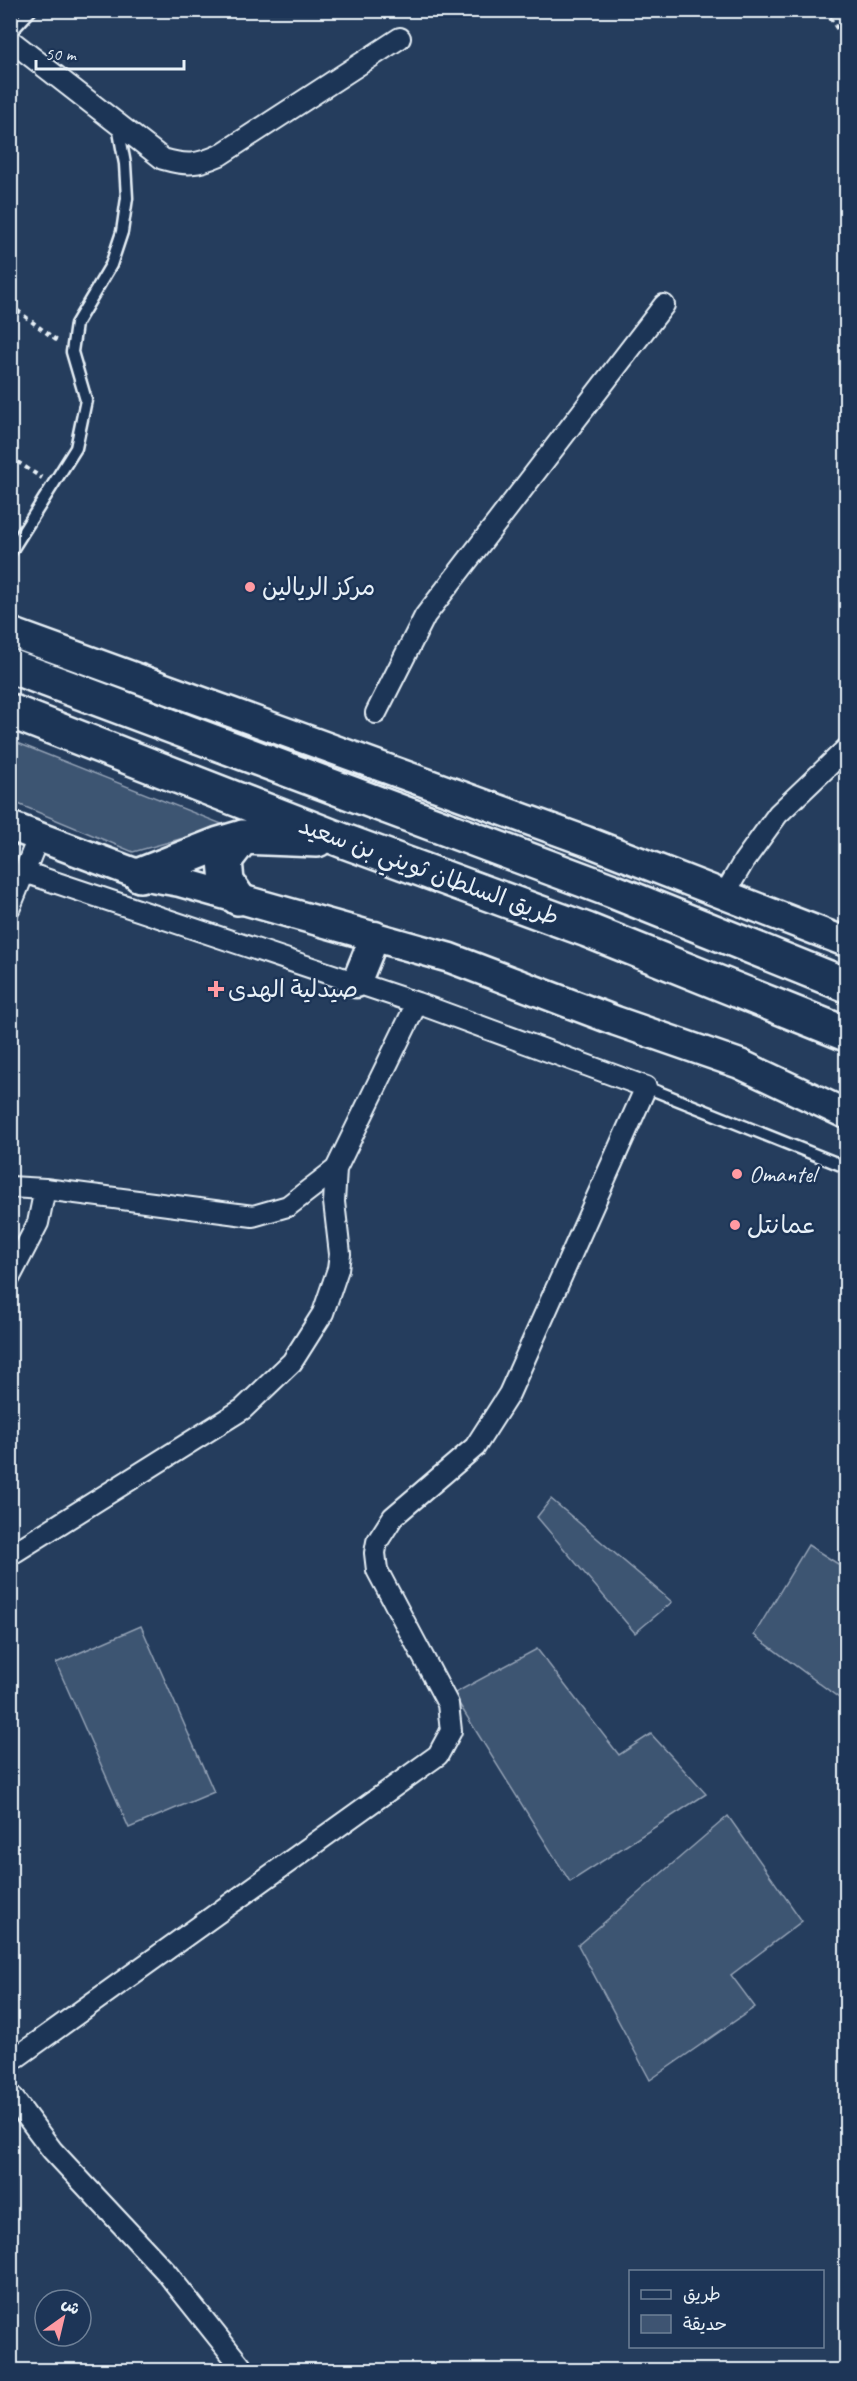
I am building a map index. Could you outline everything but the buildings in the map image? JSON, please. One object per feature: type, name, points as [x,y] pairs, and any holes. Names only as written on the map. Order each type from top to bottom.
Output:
[{"type":"highway","name":"طريق السلطان ثويني بن سعيد","points":[[10,666],[609,890],[846,985]]},
{"type":"highway","name":"طريق السلطان ثويني بن سعيد","points":[[10,711],[345,842],[587,930],[846,1034]]},
{"type":"highway","points":[[238,898],[227,882],[225,860],[243,837]]},
{"type":"highway","points":[[140,875],[243,837],[345,842]]},
{"type":"street","points":[[10,40],[163,159],[182,164],[202,163],[220,155],[400,38]]},
{"type":"street","points":[[375,713],[425,616],[664,305]]},
{"type":"street","points":[[10,632],[575,837],[846,942]]},
{"type":"street","points":[[724,895],[744,861],[778,814],[846,749]]},
{"type":"street","points":[[10,826],[140,875],[180,882],[450,958],[740,1065],[846,1114]]},
{"type":"street","points":[[10,907],[38,838]]},
{"type":"street","points":[[10,2061],[438,1755],[451,1731],[448,1704],[378,1570],[375,1553],[377,1542],[393,1517],[475,1447],[508,1394],[646,1087],[417,1003],[24,872]]},
{"type":"street","points":[[356,983],[375,936]]},
{"type":"street","points":[[10,1555],[243,1409],[292,1362],[323,1313],[338,1269],[340,1254],[334,1202],[336,1169],[417,1003]]},
{"type":"street","points":[[10,1187],[45,1189],[253,1216],[288,1206],[336,1169]]},
{"type":"street","points":[[10,1277],[38,1223],[45,1189]]},
{"type":"street","points":[[10,2094],[52,2150],[166,2272],[244,2370]]},
{"type":"lane","points":[[10,33],[31,10]]},
{"type":"lane","points":[[10,553],[76,448],[86,400],[72,352],[76,324],[111,265],[122,232],[128,198],[118,124]]},
{"type":"lane","points":[[646,1087],[846,1167]]},
{"type":"path","points":[[825,10],[846,42]]},
{"type":"path","points":[[10,305],[72,352]]},
{"type":"path","points":[[10,456],[53,486]]},
{"type":"green space","points":[[10,740],[227,826],[133,852],[11,801]]},
{"type":"green space","points":[[551,1499],[672,1602],[635,1633],[537,1517]]},
{"type":"green space","points":[[808,1545],[846,1569],[846,1703],[754,1635]]},
{"type":"green space","points":[[141,1626],[214,1792],[129,1828],[56,1663]]},
{"type":"green space","points":[[537,1649],[619,1755],[651,1734],[706,1794],[570,1882],[453,1694]]},
{"type":"green space","points":[[728,1816],[802,1921],[731,1975],[755,2007],[650,2080],[578,1945]]},
{"type":"place","name":"مركز الريالين","points":[[250,587]]},
{"type":"place","name":"صيدلية الهدى","points":[[216,989]]},
{"type":"place","name":"Omantel","points":[[737,1174]]},
{"type":"place","name":"عمانتل","points":[[735,1225]]}]
